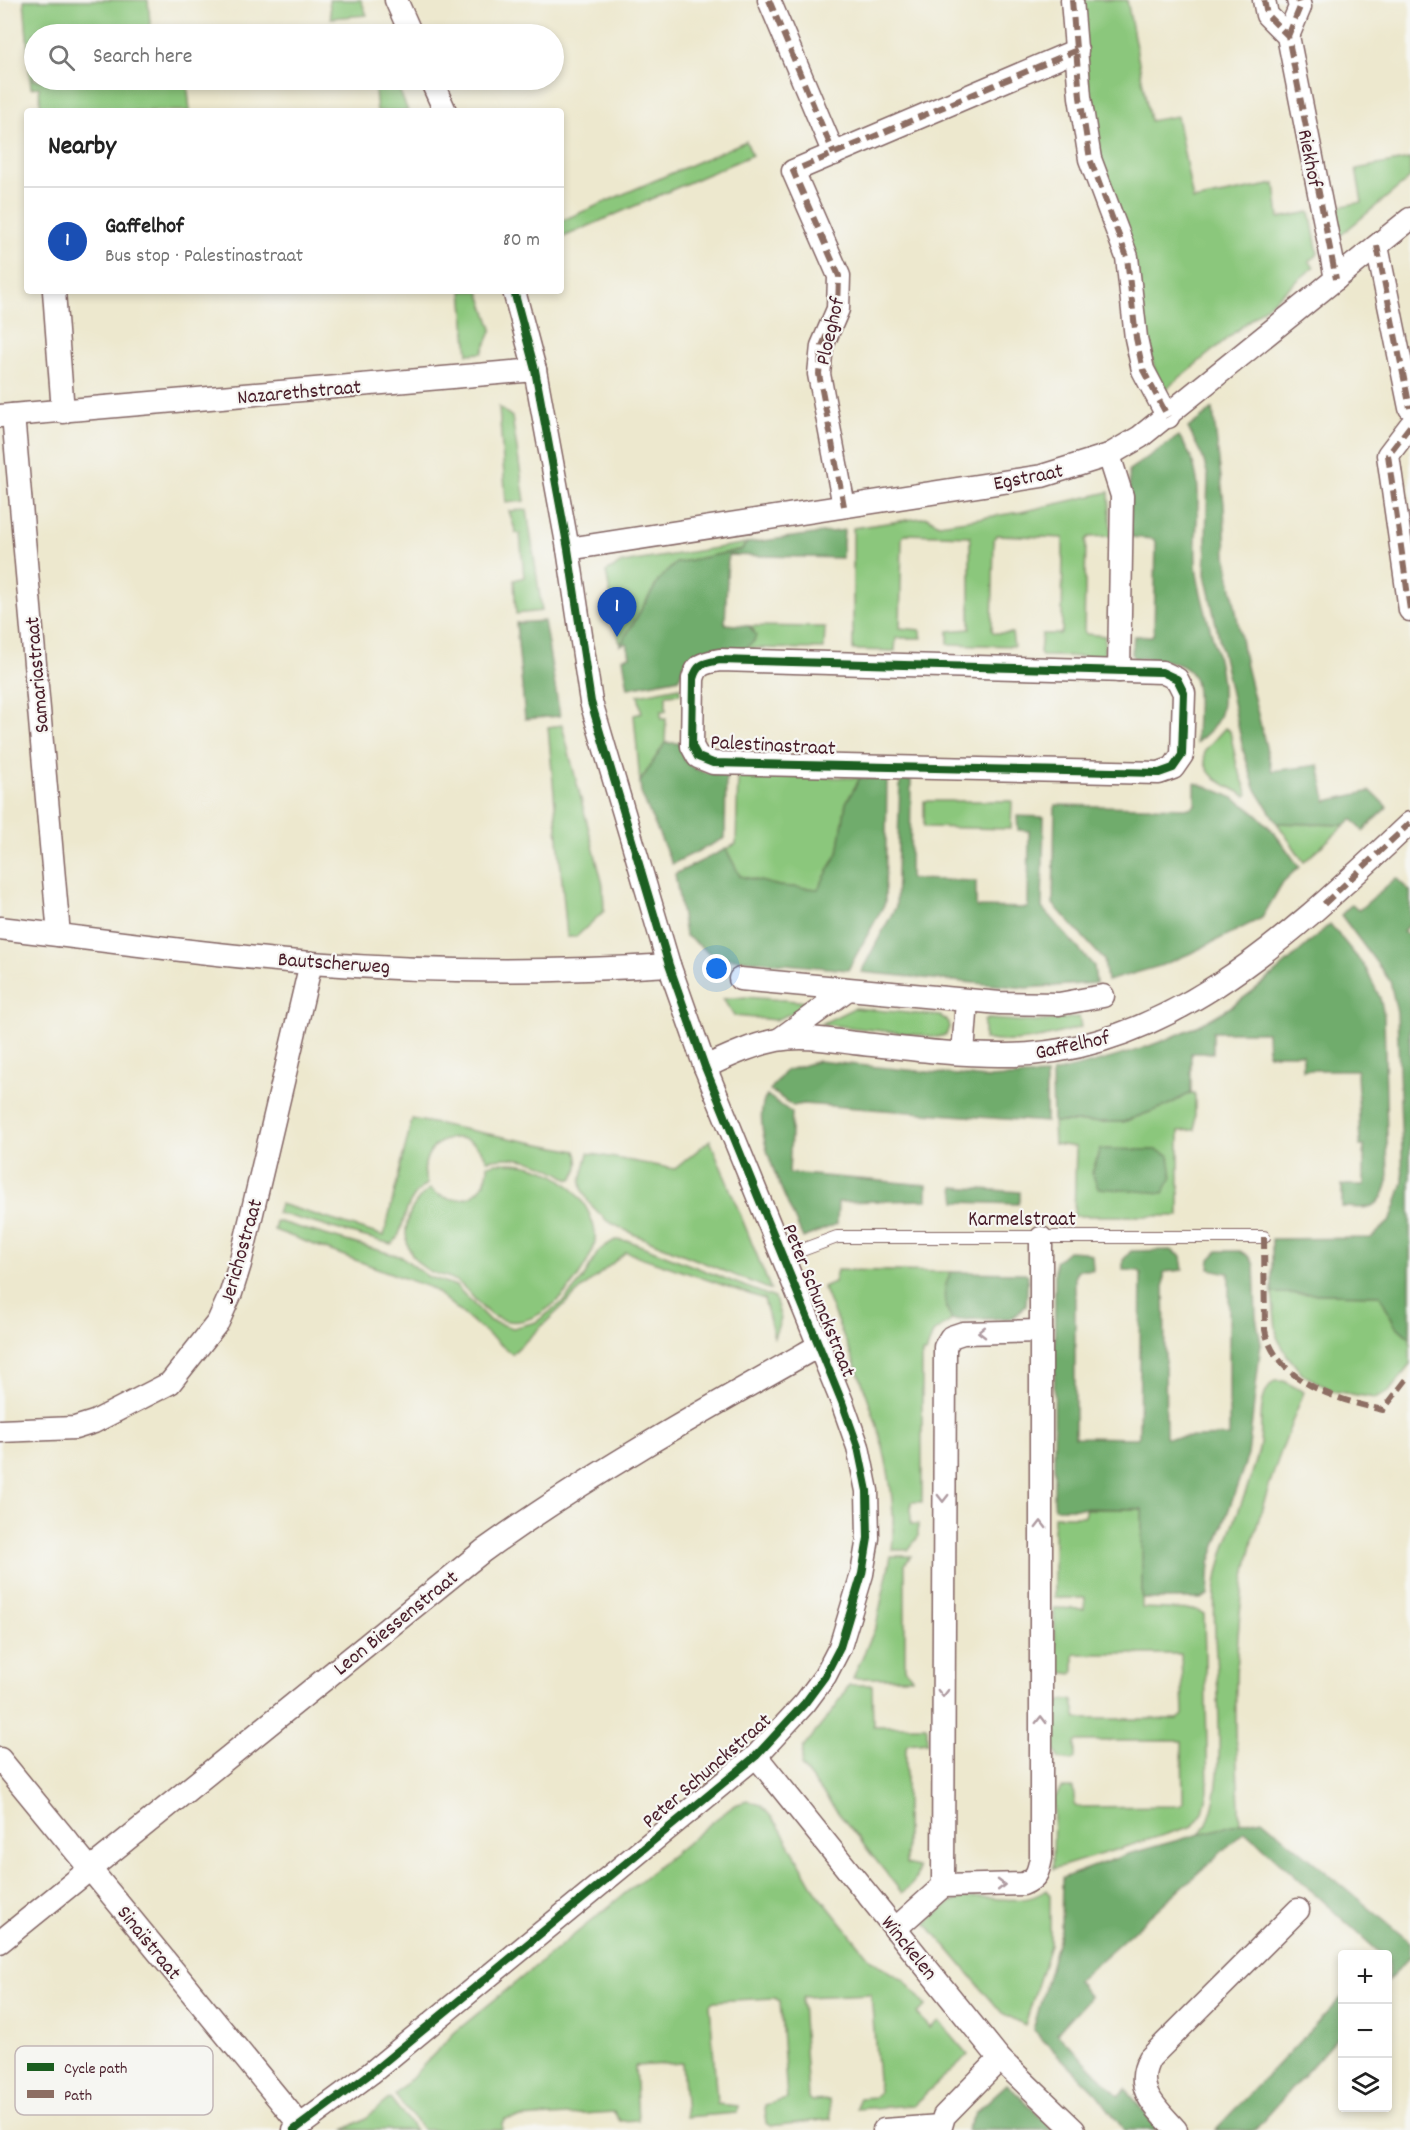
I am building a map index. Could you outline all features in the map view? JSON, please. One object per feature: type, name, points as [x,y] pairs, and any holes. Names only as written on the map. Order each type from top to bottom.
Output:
[{"type":"street","points":[[396,0],[407,24]]},
{"type":"street","points":[[769,0],[834,154]]},
{"type":"street","points":[[1072,0],[1080,97],[1090,159],[1127,257],[1136,338],[1143,370],[1168,417]]},
{"type":"street","points":[[1264,0],[1267,15],[1288,36],[1300,7],[1298,0]]},
{"type":"street","name":"Riekhof","points":[[1288,36],[1336,279]]},
{"type":"street","name":"Ploeghof","points":[[844,506],[819,374],[822,346],[838,309],[839,276],[793,171],[1077,50]]},
{"type":"street","points":[[436,90],[444,108]]},
{"type":"street","name":"Egstraat","points":[[567,549],[1042,476],[1109,455],[1168,417],[1410,219]]},
{"type":"street","points":[[1377,246],[1410,408]]},
{"type":"street","points":[[54,294],[63,412]]},
{"type":"street","points":[[515,294],[535,370],[567,549],[588,692],[669,965]]},
{"type":"street","name":"Nazarethstraat","points":[[7,415],[535,370]]},
{"type":"street","name":"Samariastraat","points":[[7,415],[59,935]]},
{"type":"street","points":[[1410,426],[1388,455],[1410,610]]},
{"type":"street","points":[[1109,455],[1122,495],[1119,671]]},
{"type":"street","name":"Palestinastraat","points":[[720,660],[1119,671],[1162,672],[1177,679],[1184,693],[1182,755],[1173,768],[1159,773],[713,763],[698,757],[692,746],[693,679],[696,669],[702,663],[720,660]]},
{"type":"street","name":"Gaffelhof","points":[[705,1067],[749,1047],[780,1039],[819,1039],[1000,1055],[1055,1052],[1090,1045],[1191,1003],[1234,974],[1323,904],[1410,823]]},
{"type":"street","name":"Bautscherweg","points":[[0,928],[311,963],[487,969],[599,969],[669,965]]},
{"type":"street","name":"Jerichostraat","points":[[0,1431],[75,1428],[94,1422],[170,1383],[218,1322],[231,1293],[240,1264],[311,963]]},
{"type":"street","name":"Peter Schunckstraat","points":[[297,2128],[368,2075],[756,1756],[794,1716],[825,1676],[840,1647],[854,1609],[867,1546],[867,1491],[858,1447],[819,1345],[705,1067],[669,965]]},
{"type":"street","points":[[740,979],[967,1001],[1059,1004],[1103,996]]},
{"type":"street","points":[[780,1039],[847,990]]},
{"type":"street","points":[[963,1053],[967,1001]]},
{"type":"street","points":[[895,1929],[943,1886],[1023,1884],[1035,1879],[1038,1873],[1041,1858],[1041,1238]]},
{"type":"street","points":[[943,1886],[945,1347],[951,1337],[963,1332],[1041,1330]]},
{"type":"street","name":"Leon Biessenstraat","points":[[0,1942],[474,1559],[537,1512],[615,1462],[819,1345]]},
{"type":"street","name":"Winckelen","points":[[756,1756],[1000,2059],[1074,2130]]},
{"type":"street","name":"Sinaïstraat","points":[[0,1759],[297,2128]]},
{"type":"street","points":[[1176,2130],[1145,2092],[1144,2068],[1150,2058],[1298,1910]]},
{"type":"street","points":[[884,2130],[940,2128],[944,2116],[1000,2059]]},
{"type":"lane","name":"Karmelstraat","points":[[783,1257],[837,1237],[1264,1237]]},
{"type":"green space","points":[[24,0],[148,0],[150,24],[26,24]]},
{"type":"green space","points":[[329,0],[361,0],[367,15],[331,18]]},
{"type":"green space","points":[[1078,0],[1127,0],[1150,121],[1177,116],[1193,200],[1275,184],[1279,218],[1310,212],[1318,254],[1309,261],[1314,267],[1161,393],[1097,160]]},
{"type":"green space","points":[[39,90],[188,90],[190,108],[41,108]]},
{"type":"green space","points":[[375,90],[399,90],[407,108],[377,108]]},
{"type":"green space","points":[[746,141],[752,155],[564,237],[564,220]]},
{"type":"green space","points":[[1410,159],[1410,178],[1337,238],[1333,208],[1362,202],[1356,169]]},
{"type":"green space","points":[[462,294],[480,294],[492,329],[482,353],[468,354]]},
{"type":"green space","points":[[499,407],[512,417],[525,501],[506,503]]},
{"type":"green space","points":[[1213,409],[1224,504],[1226,556],[1246,666],[1272,771],[1319,765],[1326,801],[1371,791],[1387,807],[1363,831],[1352,819],[1345,825],[1277,823],[1255,788],[1244,753],[1205,574],[1208,476],[1203,458],[1188,428]]},
{"type":"green space","points":[[1179,436],[1189,453],[1198,487],[1197,573],[1217,654],[1222,687],[1221,710],[1217,721],[1210,731],[1196,743],[1197,689],[1194,677],[1187,669],[1175,663],[1134,658],[1132,654],[1134,636],[1152,636],[1154,632],[1156,542],[1153,539],[1131,537],[1129,470]]},
{"type":"green space","points":[[1109,492],[1111,536],[1089,537],[1086,540],[1084,631],[1086,634],[1105,636],[1104,657],[1042,656],[1040,653],[1042,634],[1060,634],[1062,631],[1063,538],[997,535],[994,539],[992,630],[994,633],[1012,633],[1014,646],[948,644],[948,631],[970,629],[970,536],[905,534],[902,538],[900,628],[920,630],[922,638],[896,638],[895,651],[853,650],[853,528],[927,517],[939,524],[1021,512]]},
{"type":"green space","points":[[527,510],[542,611],[516,614],[514,580],[524,577],[520,534],[516,533],[509,511]]},
{"type":"green space","points":[[844,530],[842,558],[728,555],[725,624],[749,626],[756,635],[754,641],[746,648],[715,648],[696,653],[683,667],[680,678],[628,688],[623,658],[630,656],[627,643],[620,645],[659,580],[676,563],[741,550],[747,543]]},
{"type":"green space","points":[[747,543],[741,550],[676,563],[659,580],[620,645],[606,572],[622,563]]},
{"type":"green space","points":[[544,621],[560,716],[525,719],[516,623]]},
{"type":"green space","points":[[749,626],[825,627],[824,649],[746,648],[754,641],[754,630]]},
{"type":"green space","points":[[680,687],[680,694],[666,695],[666,711],[661,711],[661,719],[666,719],[665,743],[640,782],[634,715],[642,713],[638,695]]},
{"type":"green space","points":[[562,725],[603,885],[604,911],[576,937],[567,937],[548,727]]},
{"type":"green space","points":[[1225,728],[1230,731],[1237,766],[1248,794],[1246,796],[1216,779],[1206,767],[1205,750]]},
{"type":"green space","points":[[665,743],[679,743],[684,759],[695,769],[726,775],[725,838],[672,864],[641,793],[640,782]]},
{"type":"green space","points":[[738,775],[860,778],[846,803],[838,853],[818,889],[779,886],[740,876],[726,849],[736,844]]},
{"type":"green space","points":[[860,778],[887,779],[885,903],[848,970],[715,957],[685,935],[675,874],[726,849],[740,876],[779,886],[818,889],[838,853],[846,803]]},
{"type":"green space","points":[[900,780],[911,780],[910,879],[976,881],[976,907],[1028,908],[1029,831],[1018,830],[1017,816],[1044,817],[1042,908],[1094,966],[1096,983],[1026,988],[861,972],[896,906]]},
{"type":"green space","points":[[1195,783],[1230,796],[1256,814],[1278,837],[1299,867],[1283,882],[1262,918],[1160,966],[1107,981],[1104,960],[1053,904],[1055,805],[1190,808],[1195,805]]},
{"type":"green space","points":[[924,801],[1012,801],[1011,829],[924,827]]},
{"type":"green space","points":[[1277,823],[1345,825],[1304,862]]},
{"type":"green space","points":[[1396,878],[1410,891],[1410,924],[1403,931],[1410,937],[1410,1338],[1395,1325],[1380,1295],[1272,1293],[1272,1239],[1371,1238],[1391,1220],[1403,1182],[1397,1013],[1390,981],[1341,915],[1352,904],[1359,910]]},
{"type":"green space","points":[[1330,924],[1365,967],[1380,998],[1384,1015],[1388,1181],[1382,1198],[1373,1206],[1342,1207],[1342,1185],[1364,1185],[1364,1146],[1360,1146],[1357,1070],[1303,1070],[1303,1054],[1268,1054],[1267,1032],[1213,1032],[1213,1053],[1191,1053],[1191,1093],[1166,1106],[1123,1122],[1053,1122],[1052,1073],[1099,1062],[1145,1047],[1168,1039],[1211,1018],[1258,987]]},
{"type":"green space","points":[[746,997],[810,1002],[812,1005],[775,1020],[734,1016],[723,999]]},
{"type":"green space","points":[[854,1008],[940,1016],[947,1020],[949,1027],[946,1035],[937,1037],[821,1024]]},
{"type":"green space","points":[[1079,1017],[1081,1027],[1045,1037],[1020,1041],[984,1039],[984,1021],[988,1019],[1035,1022]]},
{"type":"green space","points":[[818,1061],[988,1078],[1046,1075],[1046,1122],[803,1104],[793,1106],[770,1090],[785,1071]]},
{"type":"green space","points":[[1195,1093],[1195,1130],[1179,1131],[1179,1216],[1074,1216],[1076,1147],[1054,1144],[1053,1122],[1123,1122],[1166,1106]]},
{"type":"green space","points":[[767,1095],[792,1113],[789,1173],[927,1185],[927,1200],[838,1202],[837,1224],[803,1238],[780,1187],[766,1145],[762,1126],[762,1109]]},
{"type":"green space","points":[[412,1119],[576,1151],[577,1169],[572,1179],[569,1179],[550,1168],[530,1161],[509,1158],[487,1160],[478,1147],[468,1140],[456,1138],[444,1140],[434,1147],[427,1157],[424,1169],[427,1184],[412,1200],[399,1234],[391,1244],[277,1213],[280,1204],[384,1236]]},
{"type":"green space","points":[[710,1140],[771,1290],[633,1234],[607,1221],[589,1203],[582,1189],[581,1181],[588,1153],[675,1169]]},
{"type":"green space","points":[[1100,1149],[1156,1150],[1169,1155],[1172,1177],[1163,1193],[1098,1188],[1092,1173]]},
{"type":"green space","points":[[496,1163],[526,1165],[553,1174],[565,1182],[584,1204],[594,1230],[593,1249],[578,1277],[554,1303],[541,1313],[526,1320],[510,1321],[490,1314],[459,1283],[426,1269],[416,1261],[407,1240],[406,1229],[413,1207],[430,1189],[449,1198],[468,1197],[482,1186],[488,1165]]},
{"type":"green space","points":[[954,1187],[1020,1192],[1020,1201],[1018,1204],[956,1202]]},
{"type":"green space","points":[[276,1221],[402,1257],[427,1276],[456,1286],[490,1321],[513,1328],[536,1322],[563,1302],[583,1279],[598,1252],[615,1240],[629,1241],[775,1298],[781,1319],[774,1337],[764,1299],[626,1252],[578,1292],[512,1354],[431,1288],[274,1230]]},
{"type":"green space","points":[[1171,1250],[1181,1256],[1183,1270],[1164,1272],[1166,1438],[1229,1436],[1229,1273],[1209,1269],[1210,1259],[1218,1251],[1240,1251],[1248,1256],[1254,1265],[1256,1317],[1261,1343],[1248,1455],[1210,1563],[1208,1596],[1201,1599],[1142,1599],[1142,1509],[1054,1508],[1055,1262],[1068,1251],[1085,1252],[1092,1255],[1093,1270],[1078,1270],[1075,1274],[1075,1437],[1137,1438],[1139,1436],[1141,1273],[1123,1270],[1123,1260],[1131,1251]]},
{"type":"green space","points":[[837,1270],[951,1272],[945,1296],[952,1320],[933,1333],[926,1353],[922,1353],[922,1502],[911,1502],[911,1524],[918,1524],[918,1537],[908,1550],[892,1550],[893,1515],[890,1481],[883,1448],[874,1415],[823,1287],[834,1282]]},
{"type":"green space","points":[[951,1272],[1025,1273],[1028,1275],[1026,1306],[1012,1318],[952,1320],[946,1308],[944,1296]]},
{"type":"green space","points":[[1272,1293],[1380,1295],[1395,1325],[1410,1338],[1410,1365],[1389,1392],[1375,1398],[1333,1391],[1302,1374],[1287,1355],[1277,1337]]},
{"type":"green space","points":[[1275,1381],[1284,1381],[1304,1392],[1266,1494],[1243,1588],[1236,1689],[1240,1823],[1199,1835],[1210,1816],[1216,1789],[1219,1756],[1214,1618],[1218,1574],[1222,1556],[1259,1449],[1262,1403],[1269,1387]]},
{"type":"green space","points":[[1085,1509],[1143,1509],[1142,1608],[1197,1610],[1204,1614],[1208,1791],[1203,1813],[1193,1826],[1053,1869],[1054,1799],[1061,1788],[1073,1788],[1075,1805],[1080,1807],[1179,1806],[1183,1803],[1182,1741],[1078,1741],[1075,1743],[1075,1758],[1072,1761],[1059,1759],[1054,1749],[1054,1711],[1057,1705],[1064,1700],[1073,1701],[1077,1719],[1178,1719],[1183,1715],[1181,1654],[1077,1654],[1074,1655],[1072,1674],[1059,1672],[1056,1668],[1054,1608],[1084,1609],[1085,1598],[1054,1598],[1054,1516],[1085,1516]]},
{"type":"green space","points":[[891,1556],[911,1556],[905,1564],[905,1669],[912,1678],[853,1678],[876,1626]]},
{"type":"green space","points":[[849,1685],[872,1685],[873,1726],[927,1726],[927,1742],[908,1744],[906,1747],[906,1864],[918,1867],[914,1882],[902,1893],[801,1766],[803,1748],[835,1708]]},
{"type":"green space","points":[[747,1801],[761,1805],[778,1825],[817,1893],[871,1960],[905,1981],[926,2006],[917,2013],[930,2028],[939,2021],[968,2055],[913,2105],[857,2109],[859,2098],[875,2097],[879,2092],[871,1994],[804,1997],[802,2001],[808,2098],[811,2101],[829,2100],[831,2119],[770,2126],[766,2123],[765,2105],[787,2099],[780,2001],[774,1998],[714,2001],[710,2004],[717,2104],[738,2106],[737,2113],[686,2117],[682,2063],[635,2066],[638,2120],[620,2121],[614,2112],[505,2119],[502,2123],[502,2130],[423,2130],[395,2095],[455,2032],[716,1819],[735,1805]]},
{"type":"green space","points":[[1262,1819],[1410,1942],[1410,1956],[1392,1976],[1392,1950],[1377,1950],[1245,1831],[1077,1981],[1090,1997],[1057,2033],[1119,2096],[1126,2089],[1158,2130],[1124,2130],[1097,2094],[1033,2030],[1061,1929],[1062,1878],[1128,1854]]},
{"type":"green space","points":[[1046,1890],[1050,1896],[1050,1945],[1025,2025],[1002,2013],[926,1923],[952,1902],[975,1898],[1023,1899]]},
{"type":"green space","points":[[1338,2001],[1338,2037],[1255,2130],[1215,2130]]},
{"type":"green space","points":[[1007,2084],[1053,2130],[967,2130],[975,2113]]},
{"type":"green space","points":[[390,2098],[415,2130],[344,2130],[366,2118]]},
{"type":"marked path","points":[[769,0],[834,154]]},
{"type":"marked path","points":[[1072,0],[1080,97],[1090,159],[1127,257],[1136,338],[1143,370],[1168,417]]},
{"type":"marked path","points":[[1264,0],[1267,15],[1288,36],[1336,279]]},
{"type":"marked path","points":[[1288,36],[1300,7],[1298,0]]},
{"type":"marked path","points":[[844,506],[819,374],[822,346],[838,309],[839,276],[793,171],[1077,50]]},
{"type":"marked path","points":[[1377,246],[1410,408]]},
{"type":"marked path","points":[[1410,426],[1388,455],[1410,610]]},
{"type":"marked path","points":[[1324,904],[1410,823]]},
{"type":"marked path","points":[[1264,1237],[1265,1330],[1271,1348],[1295,1376],[1311,1386],[1347,1401],[1383,1410],[1410,1375]]},
{"type":"cycle path","points":[[294,2130],[371,2073],[756,1756],[805,1703],[825,1676],[840,1647],[862,1574],[868,1538],[867,1491],[858,1447],[842,1402],[705,1067],[669,965],[591,702],[568,549],[535,370],[515,294]]},
{"type":"cycle path","points":[[720,660],[1162,672],[1177,679],[1184,693],[1182,755],[1173,768],[1159,773],[713,763],[698,757],[692,746],[693,679],[699,667],[720,660]]},
{"type":"place","name":"Gaffelhof","points":[[617,637]]}]
